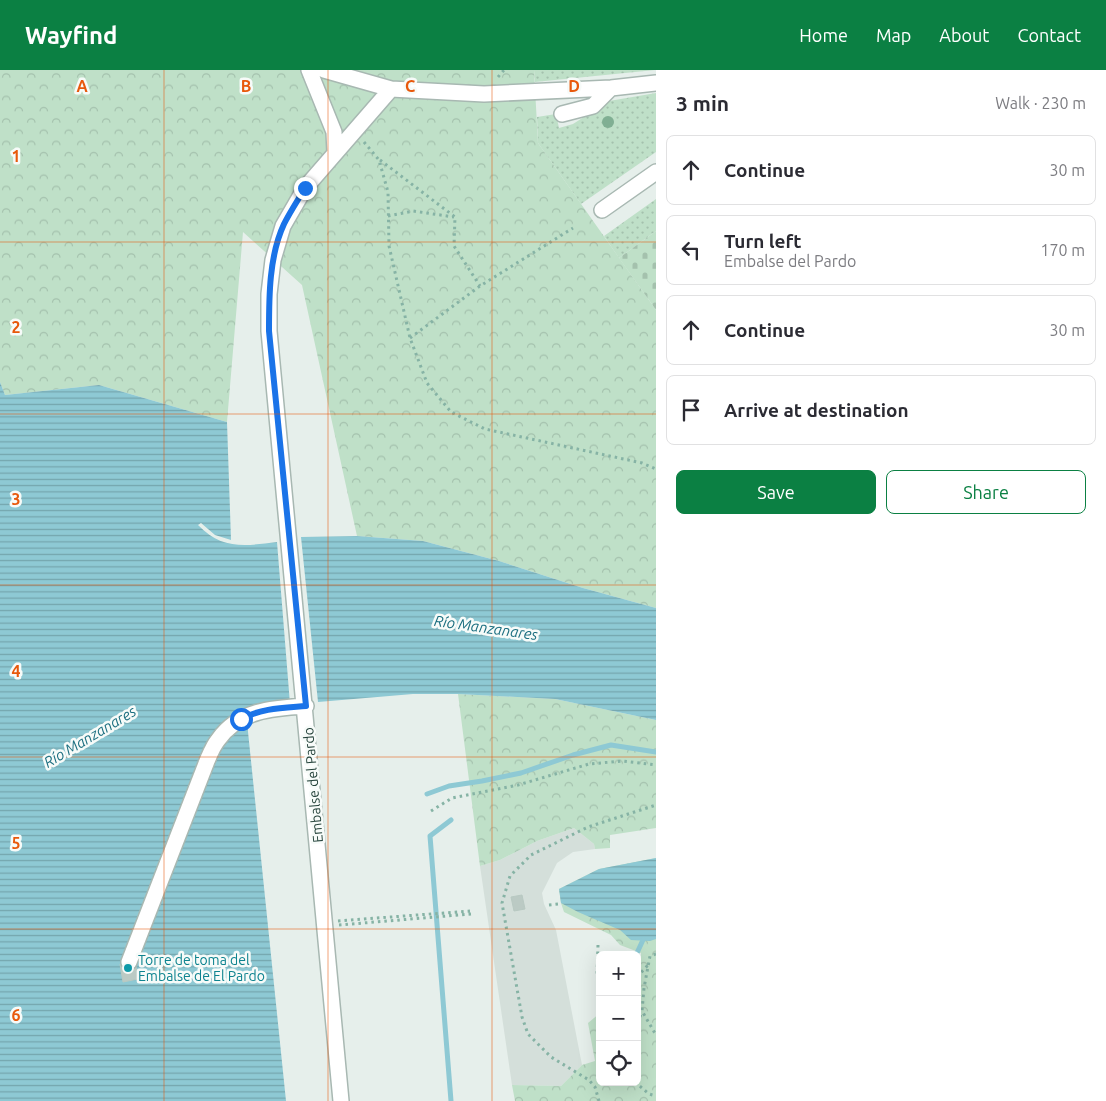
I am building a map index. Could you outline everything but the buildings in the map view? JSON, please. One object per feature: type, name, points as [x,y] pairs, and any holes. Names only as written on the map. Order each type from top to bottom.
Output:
[{"type":"street","points":[[309,70],[334,132],[335,153]]},
{"type":"street","points":[[324,70],[392,89],[484,94],[611,88],[656,83]]},
{"type":"street","points":[[562,114],[593,106],[611,88]]},
{"type":"street","name":"Embalse del Pardo","points":[[342,1101],[269,331],[269,294],[273,260],[283,226],[305,188],[392,89]]},
{"type":"street","points":[[602,210],[656,172]]},
{"type":"street","points":[[129,962],[207,761],[217,740],[228,728],[254,712],[271,708],[306,706]]},
{"type":"path","points":[[355,131],[379,160],[455,217]]},
{"type":"path","points":[[379,160],[388,192],[389,246],[410,338],[427,383],[451,412],[485,429],[642,463],[656,469]]},
{"type":"path","points":[[388,216],[413,211],[455,217]]},
{"type":"path","points":[[455,217],[454,246],[480,286]]},
{"type":"path","points":[[410,338],[480,286],[572,228]]},
{"type":"path","points":[[431,811],[452,798],[518,785],[590,764],[623,761],[656,765]]},
{"type":"path","points":[[599,1101],[594,1086],[589,1080],[551,1057],[528,1034],[522,1016],[502,903],[510,876],[530,855],[588,827],[656,805]]},
{"type":"path","points":[[549,906],[559,904],[559,901]]},
{"type":"path","points":[[325,924],[471,912]]},
{"type":"path","points":[[598,945],[598,951]]},
{"type":"path","points":[[656,954],[650,956],[648,964],[642,1011],[656,1035]]},
{"type":"path","points":[[641,972],[648,964]]},
{"type":"path","points":[[652,1028],[656,1026]]},
{"type":"path","points":[[640,1086],[649,1094],[656,1096]]},
{"type":"shaded area","points":[[574,828],[594,844],[595,849],[573,852],[557,863],[542,893],[544,904],[556,930],[582,1065],[561,1086],[512,1085],[480,866],[500,860],[537,841]]},
{"type":"green space","points":[[0,70],[534,70],[538,143],[656,310],[656,608],[583,588],[499,561],[423,541],[357,536],[302,285],[243,232],[227,422],[99,385],[5,395],[0,382]]},
{"type":"green space","points":[[534,70],[655,70],[535,82]]},
{"type":"green space","points":[[656,93],[656,152],[581,204],[538,143],[537,117],[556,114],[559,128],[573,124],[609,101]]},
{"type":"green space","points":[[656,199],[656,231],[619,258],[604,236]]},
{"type":"green space","points":[[656,231],[656,310],[619,258]]},
{"type":"green space","points":[[458,694],[555,699],[656,720],[656,828],[610,835],[610,848],[595,849],[594,844],[574,828],[537,841],[500,860],[480,866]]},
{"type":"green space","points":[[656,858],[656,1101],[515,1101],[512,1085],[561,1086],[582,1065],[595,1061],[588,1023],[596,1016],[596,1086],[641,1086],[641,951],[620,945],[611,935],[564,912],[561,903],[559,889],[599,869]]},
{"type":"water","name":"Río Manzanares","points":[[0,382],[5,395],[99,385],[227,422],[231,540],[215,535],[201,523],[198,525],[216,539],[234,544],[255,545],[277,542],[290,704],[263,706],[223,738],[247,722],[286,1101],[0,1101]]},
{"type":"water","name":"Río Manzanares","points":[[357,536],[423,541],[499,561],[583,588],[656,608],[656,720],[555,699],[458,694],[413,694],[318,702],[301,537]]},
{"type":"water","points":[[656,858],[656,939],[650,941],[631,940],[620,930],[561,903],[559,889],[599,869]]},
{"type":"waterway","points":[[427,794],[449,786],[521,773],[573,755],[611,745],[656,752]]},
{"type":"waterway","points":[[451,820],[430,836],[451,1101]]},
{"type":"waterway","points":[[638,951],[643,940]]},
{"type":"place","name":"Torre de toma del Embalse de El Pardo","points":[[128,968]]},
{"type":"route","points":[[241,719],[254,712],[271,708],[306,706],[269,331],[269,294],[273,260],[283,226],[305,188]]}]
